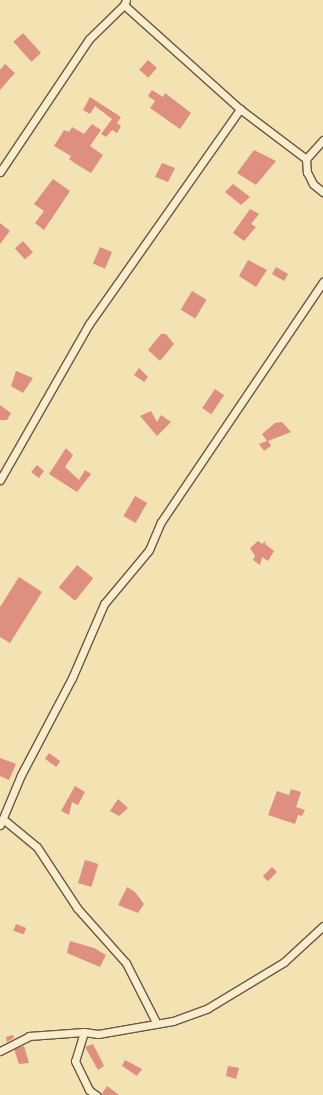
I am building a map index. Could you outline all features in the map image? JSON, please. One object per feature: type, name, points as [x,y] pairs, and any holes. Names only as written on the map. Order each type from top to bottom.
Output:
[{"type":"street","points":[[0,172],[89,38],[125,3],[240,109],[306,159]]},
{"type":"street","points":[[0,480],[89,324],[240,109]]},
{"type":"street","points":[[323,140],[306,159],[307,172],[313,184],[323,192]]},
{"type":"street","points":[[157,1024],[126,963],[77,908],[37,847],[1,822],[21,775],[72,678],[104,604],[149,550],[161,522],[323,282]]},
{"type":"street","points":[[0,463],[7,467]]},
{"type":"street","points":[[0,1051],[29,1036],[84,1032],[98,1034],[157,1024],[208,1008],[255,982],[284,962],[323,926]]},
{"type":"street","points":[[84,1032],[75,1061],[89,1090],[96,1095]]},
{"type":"building","points":[[23,33],[41,53],[31,62],[13,42]]},
{"type":"building","points":[[148,60],[157,68],[148,78],[139,70]]},
{"type":"building","points":[[5,64],[15,73],[0,90],[0,70]]},
{"type":"building","points":[[152,90],[163,97],[165,93],[191,113],[180,129],[150,108],[155,101],[148,96]]},
{"type":"building","points":[[90,97],[121,117],[117,123],[121,126],[117,133],[112,130],[106,137],[101,134],[112,119],[95,106],[90,114],[83,110]]},
{"type":"building","points":[[92,124],[101,130],[90,146],[103,155],[91,173],[69,159],[71,156],[54,146],[64,130],[69,132],[72,127],[84,134]]},
{"type":"building","points":[[254,150],[276,161],[256,185],[237,173]]},
{"type":"building","points":[[162,163],[175,168],[168,182],[155,177]]},
{"type":"building","points":[[53,179],[70,191],[44,230],[35,223],[44,211],[34,204]]},
{"type":"building","points":[[233,184],[250,197],[241,205],[225,192]]},
{"type":"building","points":[[250,209],[259,214],[251,224],[256,227],[244,241],[233,233]]},
{"type":"building","points":[[0,223],[10,231],[0,244]]},
{"type":"building","points":[[23,241],[33,252],[25,260],[15,248]]},
{"type":"building","points":[[100,247],[112,252],[105,269],[93,264]]},
{"type":"building","points":[[248,260],[267,270],[256,287],[239,276]]},
{"type":"building","points":[[276,267],[288,274],[284,281],[272,274]]},
{"type":"building","points":[[192,291],[207,300],[195,319],[181,310]]},
{"type":"building","points":[[161,334],[166,334],[174,344],[160,361],[148,350]]},
{"type":"building","points":[[139,368],[148,377],[144,382],[134,375]]},
{"type":"building","points":[[16,371],[33,378],[23,393],[11,386]]},
{"type":"building","points":[[215,389],[224,395],[211,414],[202,408]]},
{"type":"building","points":[[0,405],[11,413],[7,420],[0,420]]},
{"type":"building","points":[[151,411],[157,422],[161,415],[171,422],[157,436],[140,416]]},
{"type":"building","points":[[282,422],[291,432],[268,441],[271,446],[264,451],[259,444],[267,441],[262,434],[275,423]]},
{"type":"building","points":[[66,448],[73,455],[65,467],[79,480],[85,470],[91,474],[77,492],[49,474]]},
{"type":"building","points":[[37,465],[44,471],[39,478],[31,472]]},
{"type":"building","points":[[135,496],[147,503],[136,523],[124,516]]},
{"type":"building","points":[[258,541],[262,544],[266,541],[265,544],[274,551],[268,561],[262,557],[260,565],[253,560],[255,556],[250,548]]},
{"type":"building","points":[[77,565],[93,578],[75,601],[59,588]]},
{"type":"building","points":[[19,577],[42,592],[10,643],[0,637],[0,607]]},
{"type":"building","points":[[49,753],[60,761],[56,767],[45,759]]},
{"type":"building","points":[[0,758],[16,764],[9,780],[0,776]]},
{"type":"building","points":[[75,786],[85,792],[78,805],[72,802],[69,815],[61,811]]},
{"type":"building","points":[[291,789],[301,792],[296,807],[305,810],[302,816],[298,815],[295,824],[268,815],[277,791],[289,795]]},
{"type":"building","points":[[118,799],[128,808],[119,816],[110,811]]},
{"type":"building","points":[[85,860],[98,864],[91,887],[78,883]]},
{"type":"building","points":[[272,867],[277,872],[268,881],[263,876]]},
{"type":"building","points":[[127,887],[135,892],[144,904],[138,913],[118,905]]},
{"type":"building","points":[[16,924],[26,928],[24,935],[13,930]]},
{"type":"building","points":[[70,941],[94,948],[106,955],[100,967],[67,953]]},
{"type":"building","points":[[13,1035],[14,1038],[7,1042],[6,1037]]},
{"type":"building","points":[[93,1044],[104,1066],[98,1070],[85,1047]]},
{"type":"building","points":[[24,1046],[29,1063],[19,1064],[14,1049]]},
{"type":"building","points":[[125,1060],[142,1069],[137,1076],[122,1066]]},
{"type":"building","points":[[228,1066],[239,1068],[236,1079],[226,1076]]},
{"type":"building","points":[[107,1086],[119,1095],[101,1095]]}]
